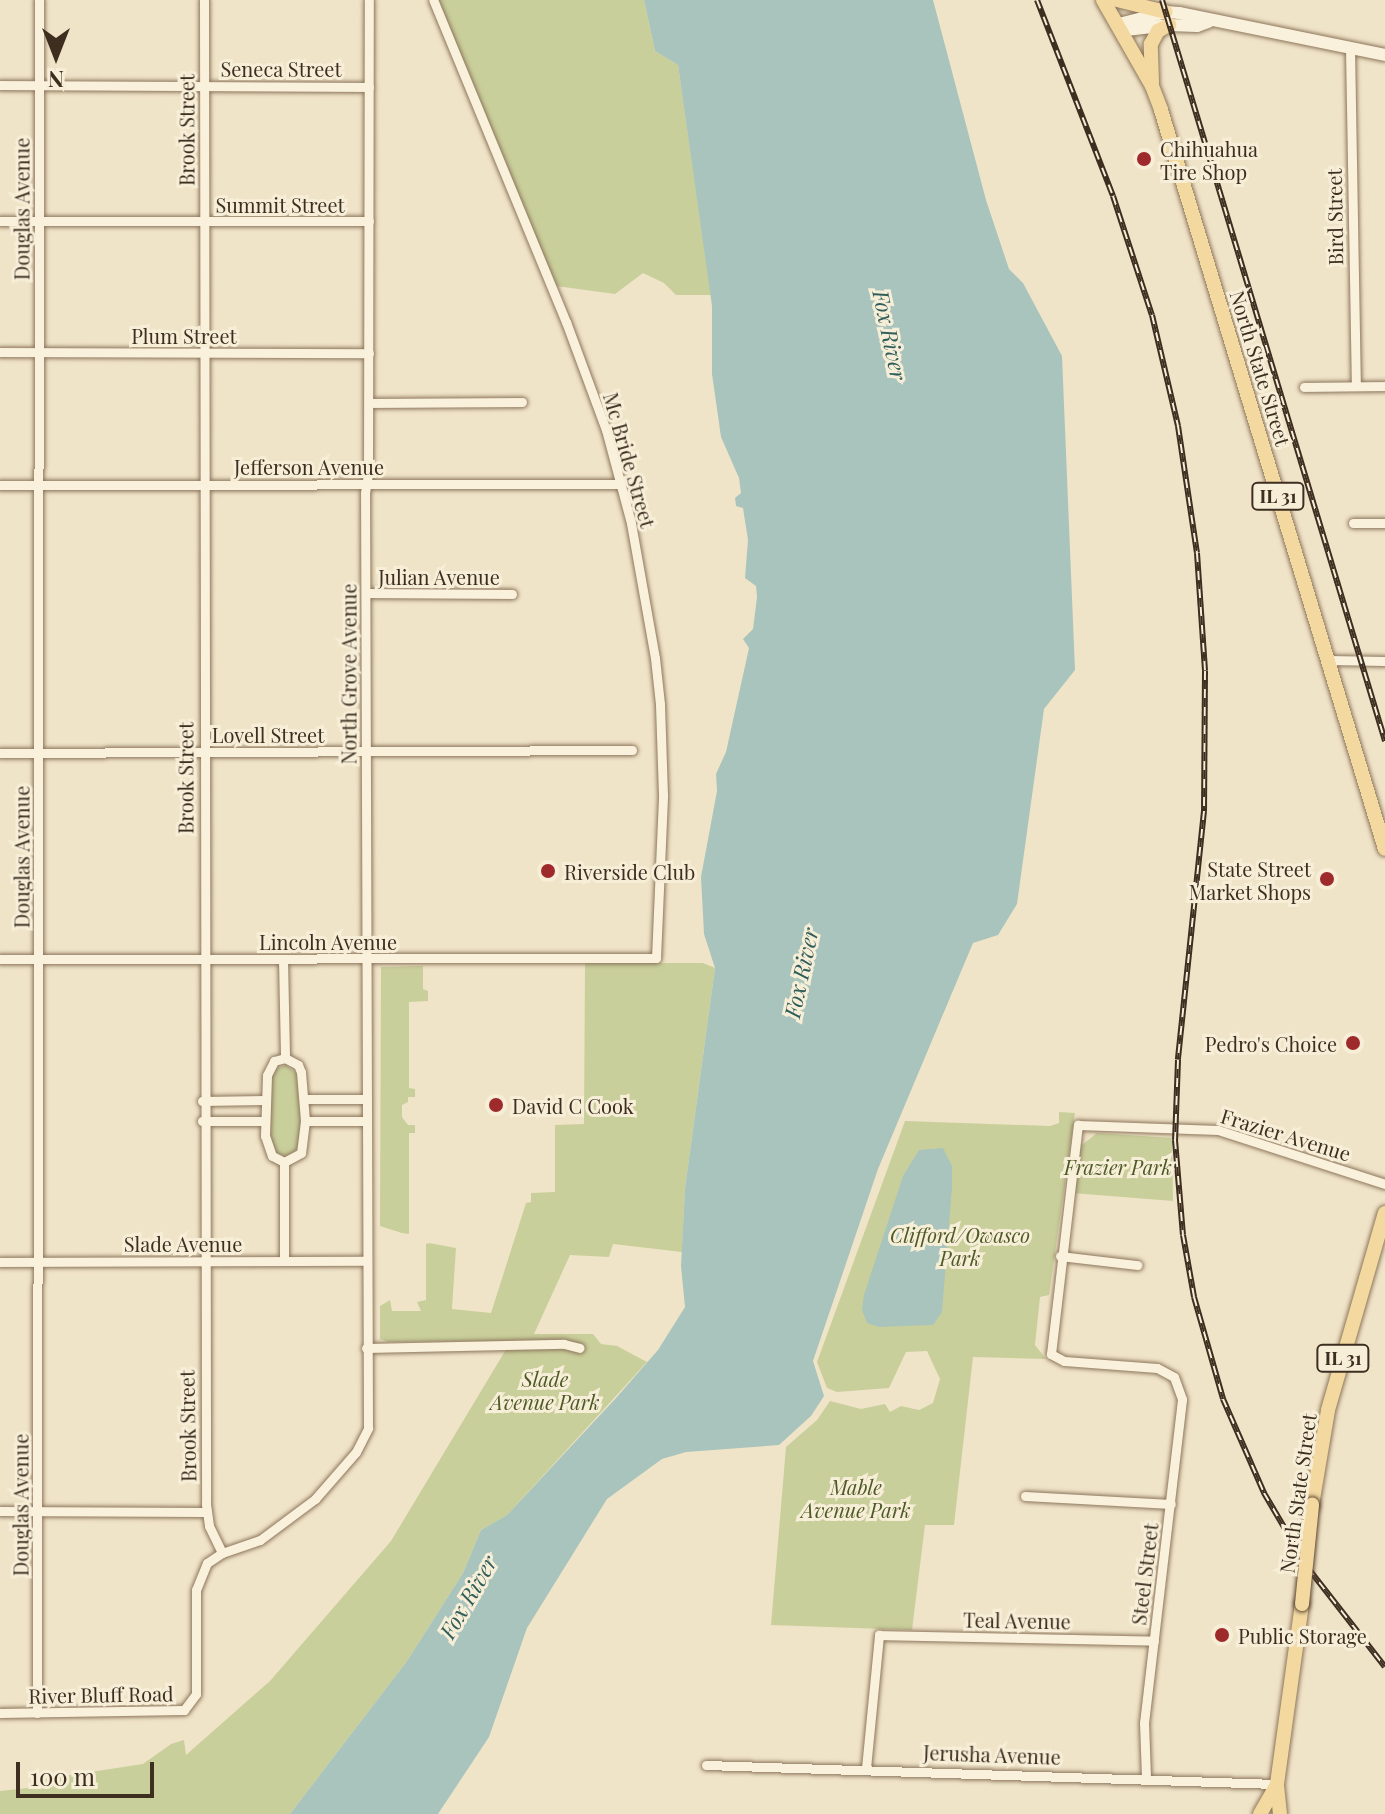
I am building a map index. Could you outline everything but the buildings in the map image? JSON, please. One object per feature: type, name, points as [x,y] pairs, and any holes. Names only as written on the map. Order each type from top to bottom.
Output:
[{"type":"main road","name":"North State Street","points":[[1103,0],[1152,86],[1385,849]]},
{"type":"main road","points":[[1117,0],[1168,19],[1151,44],[1152,86]]},
{"type":"main road","name":"North State Street","points":[[1280,1814],[1277,1784],[1302,1604],[1312,1505],[1328,1410],[1385,1213]]},
{"type":"main road","name":"North State Street","points":[[1260,1814],[1277,1784]]},
{"type":"street","name":"Douglas Avenue","points":[[37,1713],[39,0]]},
{"type":"street","name":"Brook Street","points":[[204,0],[203,1261],[206,1512],[222,1553]]},
{"type":"street","name":"North Grove Avenue","points":[[366,1348],[369,0]]},
{"type":"street","name":"Mc Bride Street","points":[[433,0],[566,322],[606,430],[618,484],[631,523],[660,704],[663,811],[656,958]]},
{"type":"street","points":[[1121,28],[1199,17],[1208,22],[1385,55]]},
{"type":"street","name":"Bird Street","points":[[1350,48],[1356,386]]},
{"type":"street","name":"Seneca Street","points":[[0,85],[369,87]]},
{"type":"street","name":"Summit Street","points":[[0,221],[369,221]]},
{"type":"street","name":"Plum Street","points":[[0,352],[369,353]]},
{"type":"street","points":[[1304,387],[1385,386]]},
{"type":"street","points":[[369,403],[522,402]]},
{"type":"street","name":"Jefferson Avenue","points":[[0,485],[618,484]]},
{"type":"street","points":[[1353,523],[1385,523]]},
{"type":"street","name":"Julian Avenue","points":[[366,593],[512,594]]},
{"type":"street","points":[[1328,660],[1385,661]]},
{"type":"street","name":"Lovell Street","points":[[0,753],[632,750]]},
{"type":"street","name":"Lincoln Avenue","points":[[0,959],[656,958]]},
{"type":"street","points":[[283,959],[285,1058]]},
{"type":"street","points":[[285,1058],[298,1065],[305,1099],[305,1121],[301,1153],[284,1162],[269,1151],[265,1100],[269,1070],[274,1061],[285,1058]]},
{"type":"street","points":[[305,1099],[367,1099]]},
{"type":"street","points":[[202,1101],[265,1100]]},
{"type":"street","points":[[202,1121],[265,1121]]},
{"type":"street","points":[[305,1121],[367,1121]]},
{"type":"street","name":"Frazier Avenue","points":[[1060,1256],[1078,1125],[1218,1130],[1385,1184]]},
{"type":"street","points":[[284,1162],[284,1261]]},
{"type":"street","points":[[1060,1256],[1137,1265]]},
{"type":"street","name":"Steel Street","points":[[1060,1256],[1049,1348],[1051,1354],[1064,1361],[1157,1368],[1174,1377],[1180,1387],[1183,1415],[1144,1723],[1146,1777]]},
{"type":"street","name":"Slade Avenue","points":[[0,1262],[366,1261]]},
{"type":"street","points":[[222,1553],[260,1540],[288,1521],[333,1482],[356,1452],[369,1418],[366,1348],[564,1344],[580,1348]]},
{"type":"street","points":[[1025,1496],[1171,1504]]},
{"type":"street","points":[[0,1511],[206,1512]]},
{"type":"street","name":"River Bluff Road","points":[[0,1713],[166,1713],[187,1708],[196,1694],[198,1583],[207,1563],[222,1553]]},
{"type":"street","name":"Teal Avenue","points":[[866,1768],[879,1635],[1154,1641]]},
{"type":"street","name":"Jerusha Avenue","points":[[706,1765],[1146,1777],[1277,1784]]},
{"type":"green space","points":[[438,0],[644,0],[655,51],[678,65],[711,295],[676,295],[664,283],[643,273],[615,294],[556,286]]},
{"type":"green space","name":"Slade Avenue Park","points":[[585,963],[703,963],[715,968],[685,1188],[682,1252],[613,1244],[609,1257],[570,1255],[534,1334],[593,1334],[601,1344],[617,1346],[647,1362],[507,1515],[481,1530],[463,1573],[407,1661],[290,1814],[0,1814],[0,1791],[28,1788],[31,1781],[143,1764],[171,1744],[184,1740],[186,1755],[270,1681],[391,1541],[511,1341],[388,1342],[380,1339],[380,1306],[390,1300],[392,1311],[421,1311],[417,1302],[426,1300],[426,1244],[429,1243],[456,1248],[452,1309],[491,1313],[526,1203],[531,1202],[531,1193],[555,1192],[555,1125],[584,1124]]},
{"type":"green space","points":[[423,966],[423,989],[428,991],[428,1001],[409,1002],[409,1088],[415,1089],[415,1097],[408,1097],[408,1102],[402,1105],[402,1117],[408,1125],[415,1125],[415,1133],[409,1133],[409,1234],[380,1226],[381,967]]},
{"type":"green space","points":[[286,1065],[298,1075],[301,1093],[300,1143],[294,1153],[285,1156],[275,1152],[269,1140],[270,1084],[275,1069]]},
{"type":"green space","name":"Clifford/Owasco Park","points":[[1059,1112],[1075,1113],[1049,1295],[1040,1297],[1035,1345],[1046,1359],[973,1357],[954,1525],[925,1525],[912,1630],[771,1625],[786,1447],[817,1420],[830,1401],[861,1409],[885,1404],[890,1412],[901,1406],[919,1410],[933,1403],[940,1379],[927,1351],[906,1352],[889,1388],[837,1392],[827,1388],[817,1362],[905,1121],[1050,1126],[1059,1123]]},
{"type":"green space","name":"Frazier Park","points":[[1097,1133],[1172,1138],[1173,1201],[1072,1193],[1077,1149]]},
{"type":"water","name":"Fox River","points":[[644,0],[933,0],[986,200],[1009,269],[1023,283],[1062,356],[1075,670],[1044,709],[1017,904],[998,935],[973,943],[878,1169],[813,1361],[824,1396],[811,1416],[779,1445],[686,1452],[662,1459],[607,1499],[527,1628],[489,1737],[438,1814],[290,1814],[407,1661],[463,1573],[481,1530],[507,1515],[616,1398],[658,1350],[685,1307],[681,1266],[685,1188],[715,968],[704,934],[701,877],[717,791],[716,774],[726,752],[749,648],[743,639],[753,629],[757,597],[756,586],[745,578],[748,540],[743,508],[736,506],[735,498],[741,493],[739,478],[721,437],[712,374],[712,306],[678,65],[655,51]]},
{"type":"water","points":[[943,1148],[952,1166],[952,1187],[942,1312],[933,1325],[879,1327],[867,1323],[862,1310],[864,1295],[903,1176],[919,1150]]},
{"type":"railway","points":[[1037,0],[1113,196],[1152,315],[1178,426],[1197,553],[1205,671],[1204,811],[1178,1060],[1175,1140],[1183,1235],[1194,1297],[1223,1399],[1264,1493],[1308,1568],[1385,1667]]},
{"type":"railway","points":[[1162,0],[1385,741]]},
{"type":"place","name":"Chihuahua Tire Shop","points":[[1144,159]]},
{"type":"place","name":"Riverside Club","points":[[548,871]]},
{"type":"place","name":"State Street Market Shops","points":[[1327,879]]},
{"type":"place","name":"Pedro's Choice","points":[[1353,1043]]},
{"type":"place","name":"David C Cook","points":[[496,1105]]},
{"type":"place","name":"Public Storage","points":[[1222,1635]]},
{"type":"park label","name":"Mable Avenue Park","points":[[856,1498]]}]
